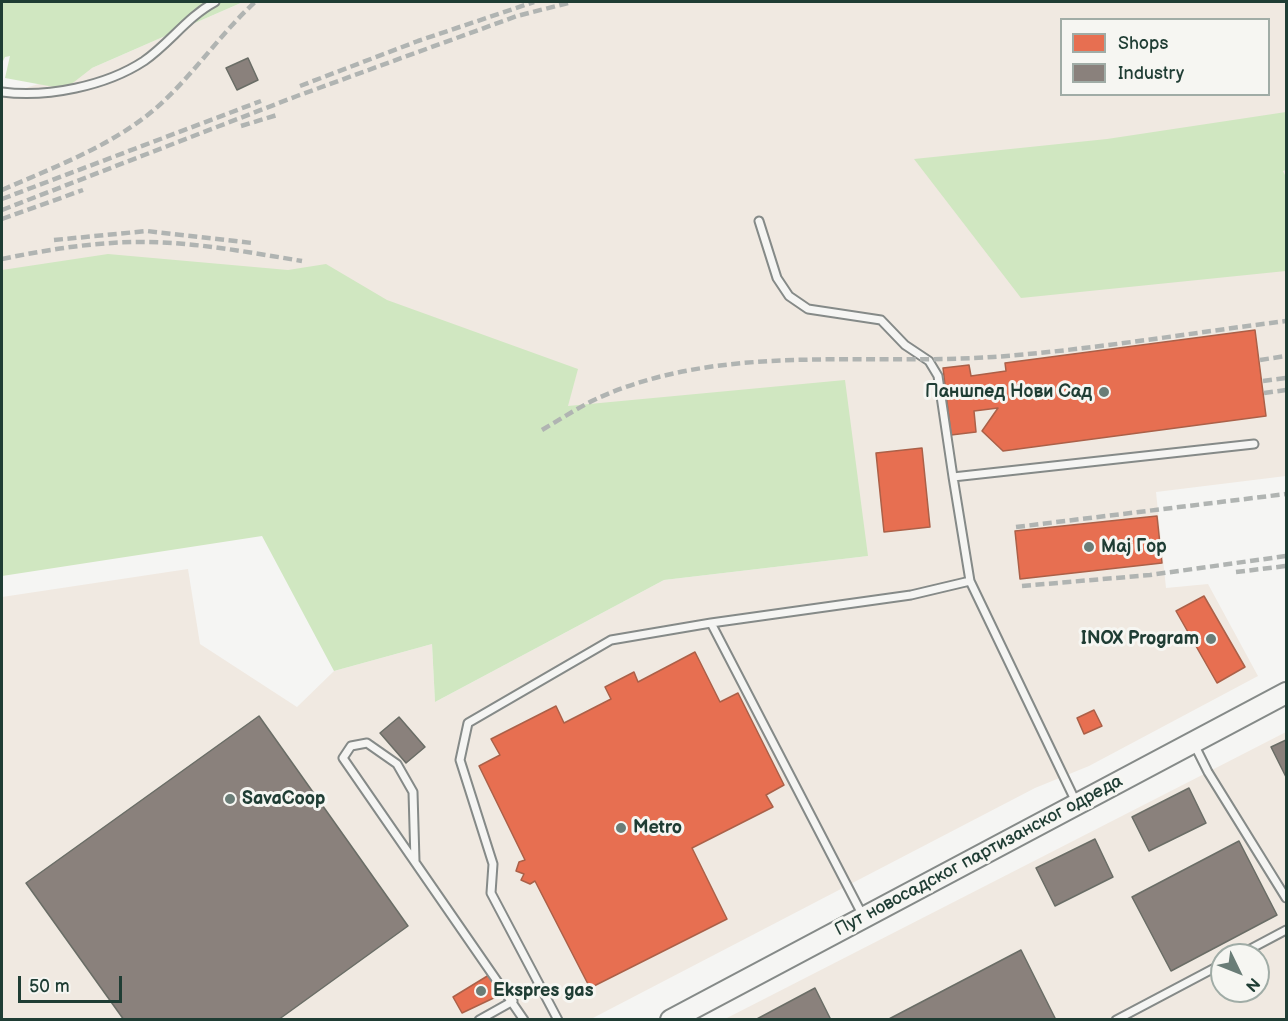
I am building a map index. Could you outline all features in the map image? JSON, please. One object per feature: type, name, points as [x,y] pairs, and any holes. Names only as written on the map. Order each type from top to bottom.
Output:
[{"type":"street","name":"Пут новосадског партизанског одреда","points":[[671,1020],[1287,693]]},
{"type":"lane","points":[[2,92],[49,92],[112,76],[143,61],[175,35],[195,13],[214,2]]},
{"type":"lane","points":[[759,221],[777,278],[789,296],[808,309],[881,320],[905,345],[929,361],[938,376],[970,581],[1077,803]]},
{"type":"lane","points":[[953,477],[1254,444]]},
{"type":"lane","points":[[558,1020],[491,893],[493,864],[460,760],[468,723],[611,640],[711,623],[911,595],[970,581]]},
{"type":"lane","points":[[711,623],[864,919]]},
{"type":"lane","points":[[1193,741],[1208,772],[1287,898]]},
{"type":"lane","points":[[415,861],[413,792],[397,764],[367,743],[351,747],[343,758],[415,861],[513,1000],[524,1020]]},
{"type":"lane","points":[[1262,943],[1287,930]]},
{"type":"lane","points":[[1116,1020],[1210,970]]},
{"type":"lane","points":[[479,1020],[513,1000]]},
{"type":"shaded area","points":[[243,2],[1286,2],[1286,476],[1156,492],[1166,588],[1208,584],[1258,676],[1089,766],[1035,788],[591,1019],[2,1020],[2,597],[188,569],[200,644],[297,707],[334,671],[432,644],[435,702],[664,580],[868,556],[380,425],[2,386],[2,95],[92,68]]},
{"type":"shaded area","points":[[1286,732],[1286,1019],[723,1020]]},
{"type":"green space","points":[[2,2],[243,2],[92,68],[65,89],[5,78],[10,56],[5,57],[2,63]]},
{"type":"green space","points":[[1286,112],[1286,170],[1283,171],[1286,177],[1286,271],[1021,298],[914,159],[1107,139]]},
{"type":"green space","points":[[108,254],[288,270],[326,264],[387,300],[578,369],[568,406],[845,380],[868,556],[664,580],[435,702],[432,644],[334,671],[262,536],[2,576],[2,270]]},
{"type":"building: Shops","name":"Паншпед Нови Сад","points":[[1255,330],[1266,416],[1003,451],[982,431],[998,408],[974,411],[976,432],[951,435],[943,368],[969,365],[971,376],[1006,371],[1005,363]]},
{"type":"building: Shops","points":[[922,448],[930,527],[884,532],[876,453]]},
{"type":"building: Shops","name":"Мај Гор","points":[[1157,516],[1162,563],[1020,579],[1015,531]]},
{"type":"building: Shops","name":"INOX Program","points":[[1204,596],[1245,667],[1217,683],[1176,611]]},
{"type":"building: Shops","name":"Metro","points":[[695,652],[720,702],[738,693],[784,785],[766,795],[773,807],[692,848],[727,919],[590,988],[535,881],[530,884],[521,880],[524,874],[516,871],[519,862],[525,860],[479,766],[500,755],[491,739],[556,706],[564,723],[611,699],[605,687],[634,672],[638,682]]},
{"type":"building: Shops","points":[[1094,710],[1102,726],[1084,734],[1077,718]]},
{"type":"building: Shops","name":"Ekspres gas","points":[[489,975],[500,995],[462,1013],[453,997]]},
{"type":"building: Industry","points":[[248,58],[258,80],[237,90],[226,68]]},
{"type":"building: Industry","name":"SavaCoop","points":[[259,716],[408,926],[278,1020],[124,1020],[26,883]]},
{"type":"building: Industry","points":[[399,717],[425,747],[406,763],[380,733]]},
{"type":"building: Industry","points":[[1286,740],[1286,777],[1271,747]]},
{"type":"building: Industry","points":[[1189,788],[1206,823],[1149,851],[1132,817]]},
{"type":"building: Industry","points":[[1095,839],[1113,877],[1055,906],[1036,868]]},
{"type":"building: Industry","points":[[1239,841],[1277,915],[1224,943],[1210,943],[1210,950],[1171,971],[1132,897]]},
{"type":"building: Industry","points":[[1021,950],[1056,1020],[887,1020]]},
{"type":"building: Industry","points":[[815,988],[831,1020],[755,1020]]},
{"type":"railway","points":[[2,190],[81,155],[138,122],[168,97],[255,2]]},
{"type":"railway","points":[[300,86],[418,41],[534,2]]},
{"type":"railway","points":[[2,210],[297,96],[517,16],[572,2]]},
{"type":"railway","points":[[2,199],[261,101]]},
{"type":"railway","points":[[241,126],[277,115]]},
{"type":"railway","points":[[2,219],[83,190]]},
{"type":"railway","points":[[54,240],[147,231],[252,243]]},
{"type":"railway","points":[[2,259],[67,247],[154,242],[197,245],[302,261]]},
{"type":"railway","points":[[542,430],[594,400],[641,382],[690,370],[740,363],[790,360],[943,359],[1030,354],[1286,321]]},
{"type":"railway","points":[[1260,360],[1286,356]]},
{"type":"railway","points":[[1263,381],[1286,378]]},
{"type":"railway","points":[[1264,393],[1286,390]]},
{"type":"railway","points":[[1016,527],[1286,494]]},
{"type":"railway","points":[[1022,586],[1150,575],[1286,556]]},
{"type":"railway","points":[[1236,572],[1286,566]]},
{"type":"place","name":"Паншпед Нови Сад","points":[[1104,392]]},
{"type":"place","name":"Мај Гор","points":[[1089,547]]},
{"type":"place","name":"INOX Program","points":[[1211,639]]},
{"type":"place","name":"SavaCoop","points":[[230,799]]},
{"type":"place","name":"Metro","points":[[621,828]]},
{"type":"place","name":"Ekspres gas","points":[[481,991]]}]
